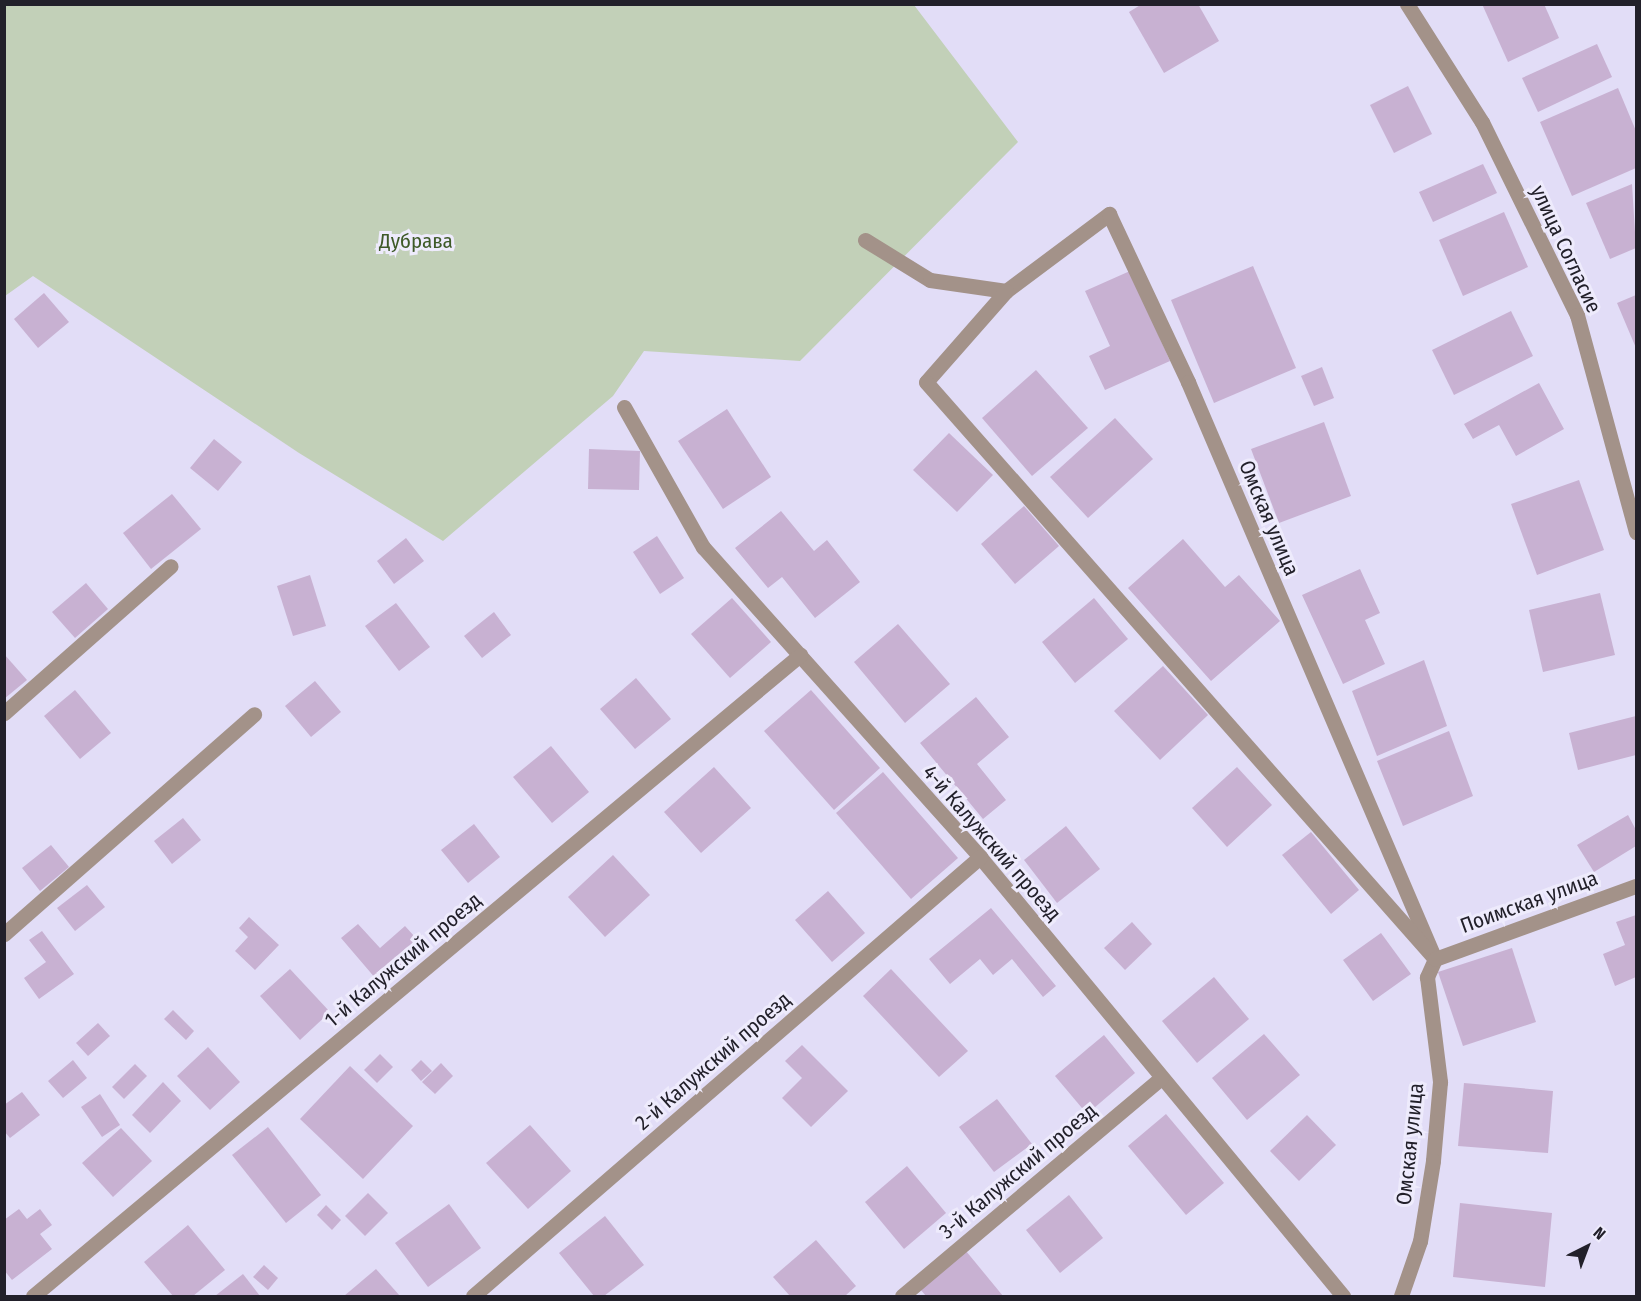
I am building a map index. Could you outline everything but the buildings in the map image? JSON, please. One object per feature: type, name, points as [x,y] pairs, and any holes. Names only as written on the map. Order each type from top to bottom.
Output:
[{"type":"street","name":"улица Согласие","points":[[1407,4],[1482,122],[1577,315],[1636,532]]},
{"type":"street","name":"Омская улица","points":[[1401,1296],[1420,1241],[1433,1161],[1440,1082],[1426,977],[1435,959],[1188,382],[1109,214],[1006,291],[926,382],[1435,959]]},
{"type":"street","points":[[866,240],[930,280],[1006,291]]},
{"type":"street","name":"4-й Калужский проезд","points":[[624,407],[703,547],[980,857],[1343,1296]]},
{"type":"street","points":[[4,713],[171,566]]},
{"type":"street","name":"1-й Калужский проезд","points":[[33,1296],[800,655]]},
{"type":"street","points":[[4,934],[254,714]]},
{"type":"street","name":"2-й Калужский проезд","points":[[473,1296],[980,857]]},
{"type":"street","name":"Поимская улица","points":[[1435,959],[1636,886]]},
{"type":"street","name":"3-й Калужский проезд","points":[[902,1296],[1161,1078]]},
{"type":"green space","name":"Дубрава","points":[[5,5],[914,5],[1018,142],[800,361],[644,351],[613,396],[443,541],[299,453],[33,276],[5,296]]}]
